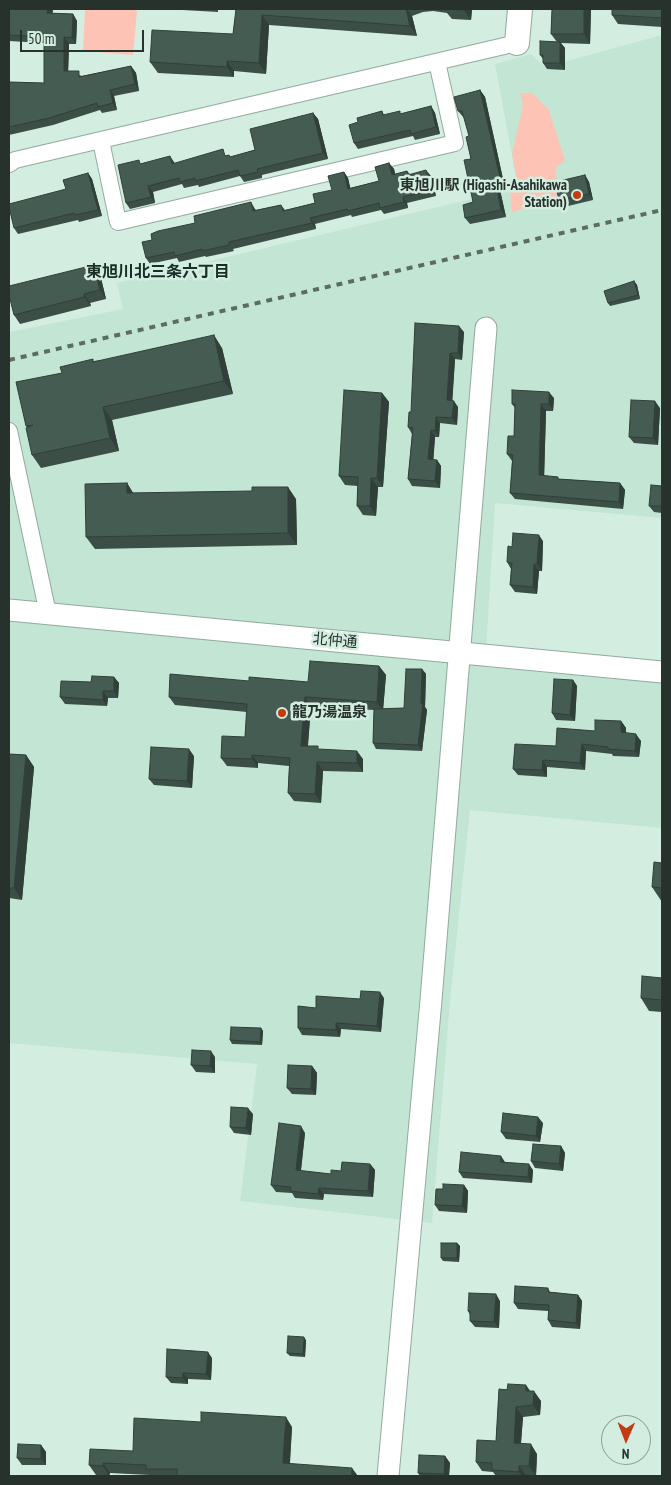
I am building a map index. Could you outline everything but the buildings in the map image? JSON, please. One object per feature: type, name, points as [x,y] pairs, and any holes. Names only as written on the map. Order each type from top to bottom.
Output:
[{"type":"main road","points":[[517,43],[520,9]]},
{"type":"street","points":[[9,164],[15,160],[517,43]]},
{"type":"street","points":[[100,141],[118,222],[426,150],[455,143],[437,62]]},
{"type":"street","points":[[388,1476],[486,328]]},
{"type":"street","points":[[9,431],[48,614]]},
{"type":"street","name":"北仲通","points":[[9,610],[662,672]]},
{"type":"shaded area","points":[[85,9],[135,9],[137,11],[133,55],[83,51]]},
{"type":"shaded area","points":[[662,35],[662,518],[495,503],[485,667],[662,683],[662,828],[470,810],[450,1001],[432,1223],[240,1201],[257,1064],[9,1043],[9,332],[123,309],[117,283],[518,188],[495,64],[531,54],[545,67]]},
{"type":"shaded area","points":[[520,93],[532,93],[549,110],[565,160],[556,168],[557,199],[512,212],[510,189],[518,187],[512,154],[523,105]]},
{"type":"railway","points":[[9,360],[662,210]]},
{"type":"place","name":"東旭川駅 (Higashi-Asahikawa Station)","points":[[577,195]]},
{"type":"place","name":"龍乃湯温泉","points":[[282,713]]},
{"type":"district","name":"東旭川北三条六丁目","points":[[158,272]]}]
